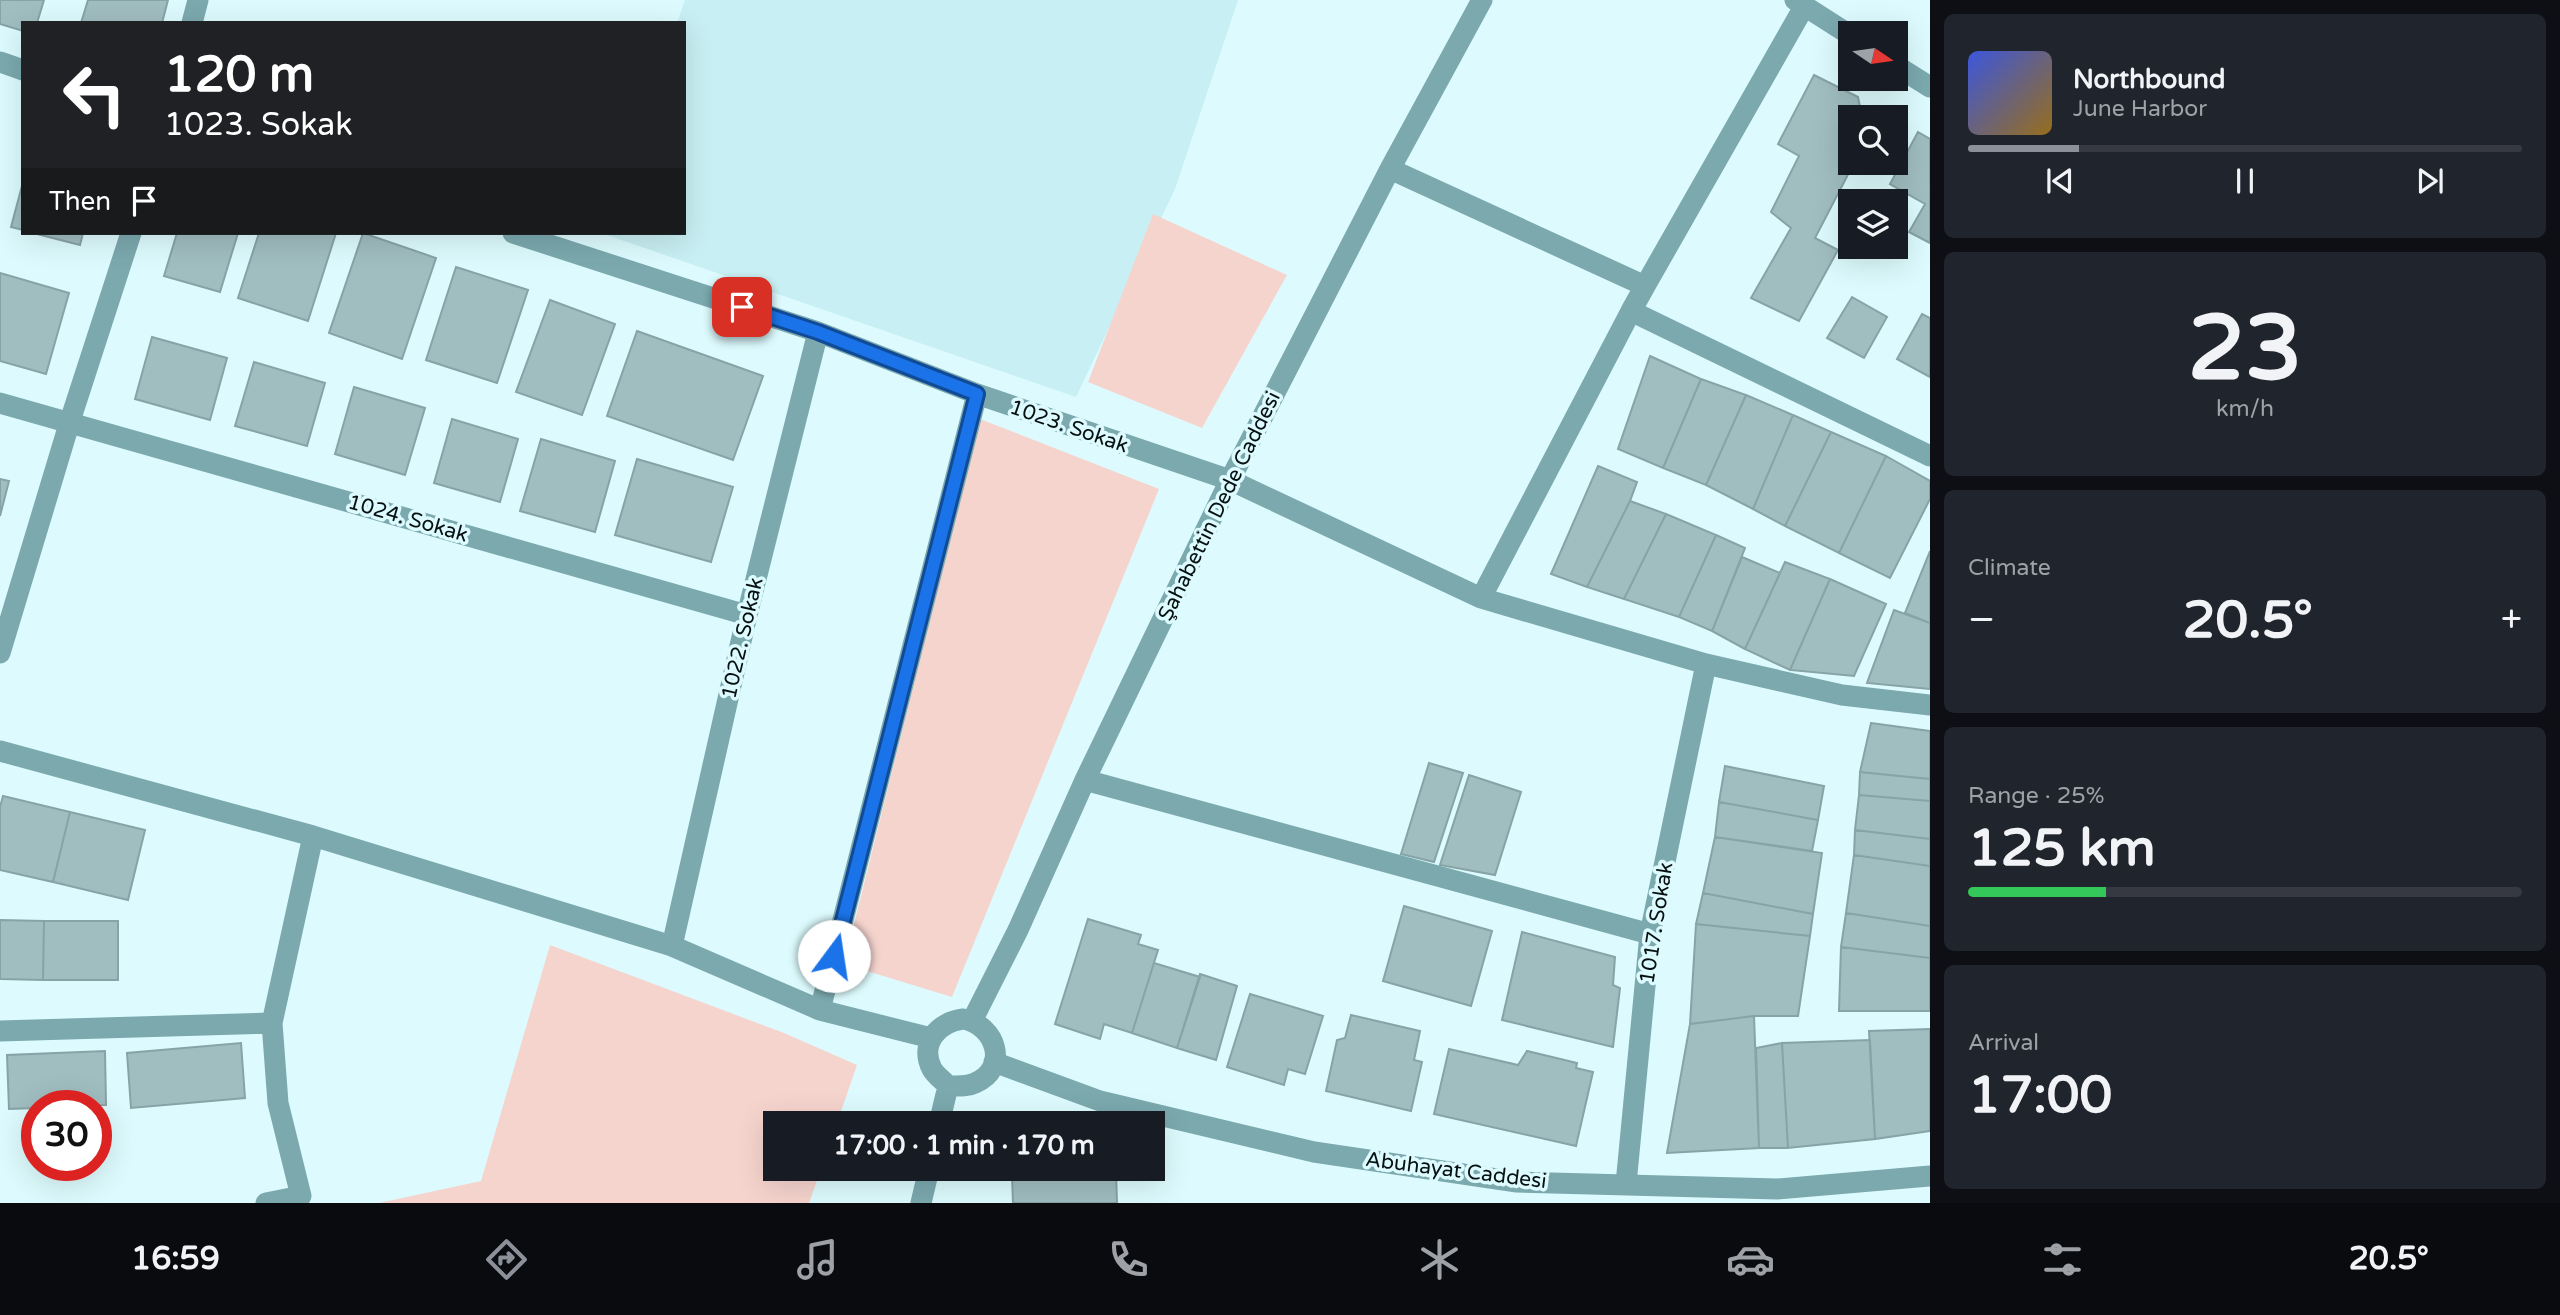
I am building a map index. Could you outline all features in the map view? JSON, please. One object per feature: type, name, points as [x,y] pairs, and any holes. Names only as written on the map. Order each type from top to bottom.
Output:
[{"type":"street","points":[[193,21],[198,0]]},
{"type":"street","name":"Şahabettin Dede Caddesi","points":[[972,1021],[1018,930],[1085,780],[1230,480],[1390,169],[1482,0]]},
{"type":"street","points":[[1481,598],[1631,311],[1800,3],[1838,27]]},
{"type":"street","points":[[0,62],[21,68]]},
{"type":"street","points":[[1908,73],[1930,87]]},
{"type":"street","points":[[1390,169],[1646,286]]},
{"type":"street","points":[[0,653],[70,421],[130,235]]},
{"type":"street","name":"1023. Sokak","points":[[519,235],[818,332],[977,394],[1230,480],[1481,598],[1706,664],[1842,695],[1930,705]]},
{"type":"street","points":[[1631,311],[1930,456]]},
{"type":"street","name":"1022. Sokak","points":[[672,946],[747,615],[818,332]]},
{"type":"street","points":[[820,1010],[977,394]]},
{"type":"street","name":"1024. Sokak","points":[[0,403],[747,615]]},
{"type":"street","name":"1017. Sokak","points":[[1626,1184],[1650,934],[1706,664]]},
{"type":"street","points":[[0,751],[313,836],[672,946],[820,1010],[931,1038]]},
{"type":"street","points":[[1085,780],[1650,934]]},
{"type":"street","points":[[266,1203],[301,1196],[278,1103],[272,1023],[313,836]]},
{"type":"street","points":[[963,1019],[972,1021],[981,1025],[993,1042],[994,1062],[983,1079],[975,1084],[948,1086],[932,1068],[928,1058],[931,1038],[944,1024],[963,1019]]},
{"type":"street","points":[[0,1031],[272,1023]]},
{"type":"street","name":"Abuhayat Caddesi","points":[[994,1062],[1100,1101],[1314,1152],[1517,1182],[1777,1189],[1930,1176]]},
{"type":"street","points":[[942,1111],[948,1086]]},
{"type":"street","points":[[921,1203],[926,1181]]},
{"type":"shaded area","points":[[685,0],[1238,0],[1175,189],[1076,397],[607,235],[686,235],[686,21],[678,21]]},
{"type":"shaded area","points":[[1153,214],[1287,275],[1202,428],[1088,382]]},
{"type":"shaded area","points":[[980,419],[1159,489],[952,997],[844,964]]},
{"type":"shaded area","points":[[550,945],[784,1033],[857,1065],[841,1111],[763,1111],[763,1181],[817,1181],[809,1203],[379,1203],[481,1181]]},
{"type":"building","points":[[0,0],[44,0],[38,21],[21,21],[21,30],[0,24]]},
{"type":"building","points":[[88,0],[168,0],[163,21],[82,21]]},
{"type":"building","points":[[1814,75],[1838,87],[1838,91],[1846,91],[1858,97],[1860,105],[1838,105],[1838,175],[1848,175],[1838,189],[1815,238],[1838,250],[1799,321],[1751,298],[1791,228],[1771,212],[1799,156],[1778,144]]},
{"type":"building","points":[[1918,132],[1930,139],[1930,243],[1909,232],[1925,204],[1908,194],[1908,189],[1899,189],[1890,184],[1895,175],[1908,175],[1908,151]]},
{"type":"building","points":[[21,190],[21,230],[11,227]]},
{"type":"building","points":[[41,235],[82,235],[80,245]]},
{"type":"building","points":[[176,235],[237,235],[220,292],[164,276]]},
{"type":"building","points":[[258,235],[335,235],[308,321],[238,298]]},
{"type":"building","points":[[362,235],[436,258],[402,359],[329,333]]},
{"type":"building","points":[[456,267],[528,290],[497,383],[426,360]]},
{"type":"building","points":[[0,273],[69,293],[46,374],[0,361]]},
{"type":"building","points":[[1852,297],[1887,317],[1864,358],[1827,338]]},
{"type":"building","points":[[550,300],[615,324],[582,415],[516,392]]},
{"type":"building","points":[[1922,314],[1930,318],[1930,377],[1897,359]]},
{"type":"building","points":[[637,331],[763,376],[733,460],[607,416]]},
{"type":"building","points":[[152,337],[227,358],[210,420],[135,399]]},
{"type":"building","points":[[1650,356],[1701,379],[1663,468],[1618,449]]},
{"type":"building","points":[[254,362],[325,383],[307,446],[235,426]]},
{"type":"building","points":[[1701,379],[1746,395],[1706,485],[1663,468]]},
{"type":"building","points":[[354,387],[425,408],[405,475],[335,454]]},
{"type":"building","points":[[1746,395],[1793,415],[1753,509],[1706,485]]},
{"type":"building","points":[[1793,415],[1831,432],[1785,526],[1753,509]]},
{"type":"building","points":[[452,419],[518,439],[500,502],[434,483]]},
{"type":"building","points":[[1831,432],[1886,456],[1839,553],[1785,526]]},
{"type":"building","points":[[541,439],[615,461],[595,532],[520,511]]},
{"type":"building","points":[[1886,456],[1930,481],[1930,499],[1890,578],[1839,553]]},
{"type":"building","points":[[637,459],[733,487],[711,562],[615,535]]},
{"type":"building","points":[[1598,466],[1637,482],[1587,587],[1551,574]]},
{"type":"building","points":[[0,479],[9,481],[0,516]]},
{"type":"building","points":[[1630,501],[1666,514],[1624,599],[1587,587]]},
{"type":"building","points":[[1666,514],[1716,535],[1679,617],[1624,599]]},
{"type":"building","points":[[1716,535],[1745,548],[1712,631],[1679,617]]},
{"type":"building","points":[[1930,551],[1930,623],[1905,613]]},
{"type":"building","points":[[1742,557],[1780,573],[1745,649],[1712,631]]},
{"type":"building","points":[[1785,562],[1830,579],[1790,670],[1745,649]]},
{"type":"building","points":[[1830,579],[1886,604],[1854,676],[1790,670]]},
{"type":"building","points":[[1894,610],[1930,623],[1930,689],[1867,683]]},
{"type":"building","points":[[1871,723],[1930,731],[1930,779],[1860,772]]},
{"type":"building","points":[[1429,763],[1463,773],[1434,862],[1401,854]]},
{"type":"building","points":[[1725,766],[1824,786],[1818,820],[1719,802]]},
{"type":"building","points":[[1860,772],[1930,779],[1930,801],[1859,795]]},
{"type":"building","points":[[1469,775],[1521,792],[1495,875],[1440,865]]},
{"type":"building","points":[[1859,795],[1930,801],[1930,839],[1855,830]]},
{"type":"building","points":[[3,796],[70,812],[53,882],[0,870],[0,807]]},
{"type":"building","points":[[1719,802],[1818,820],[1812,851],[1715,837]]},
{"type":"building","points":[[70,812],[145,830],[128,900],[53,882]]},
{"type":"building","points":[[1855,830],[1930,839],[1930,866],[1854,855]]},
{"type":"building","points":[[1715,837],[1822,853],[1813,914],[1703,893]]},
{"type":"building","points":[[1854,855],[1930,866],[1930,926],[1846,913]]},
{"type":"building","points":[[1703,893],[1813,914],[1810,936],[1696,924]]},
{"type":"building","points":[[1404,906],[1492,931],[1471,1006],[1383,981]]},
{"type":"building","points":[[1846,913],[1930,926],[1930,958],[1841,947]]},
{"type":"building","points":[[1088,919],[1141,935],[1138,944],[1158,950],[1132,1033],[1104,1024],[1100,1039],[1055,1024]]},
{"type":"building","points":[[0,920],[44,921],[43,980],[0,979]]},
{"type":"building","points":[[44,921],[118,921],[118,980],[43,980]]},
{"type":"building","points":[[1696,924],[1810,936],[1798,1016],[1754,1016],[1690,1024]]},
{"type":"building","points":[[1522,932],[1615,957],[1613,985],[1620,988],[1613,1047],[1502,1020]]},
{"type":"building","points":[[1841,947],[1930,958],[1930,1011],[1839,1011]]},
{"type":"building","points":[[1154,963],[1200,977],[1177,1048],[1132,1033]]},
{"type":"building","points":[[1200,974],[1237,986],[1216,1060],[1177,1048]]},
{"type":"building","points":[[1250,994],[1323,1016],[1305,1074],[1288,1069],[1284,1085],[1227,1067]]},
{"type":"building","points":[[1351,1015],[1420,1031],[1414,1060],[1422,1062],[1411,1111],[1326,1091],[1337,1040],[1345,1038]]},
{"type":"building","points":[[1754,1016],[1759,1148],[1667,1153],[1690,1024]]},
{"type":"building","points":[[1930,1029],[1930,1131],[1875,1139],[1869,1031]]},
{"type":"building","points":[[1870,1040],[1875,1139],[1788,1148],[1782,1043]]},
{"type":"building","points":[[241,1043],[245,1098],[131,1108],[127,1053]]},
{"type":"building","points":[[1782,1043],[1788,1148],[1759,1148],[1756,1048]]},
{"type":"building","points":[[1449,1049],[1518,1065],[1527,1051],[1577,1063],[1576,1068],[1593,1072],[1576,1146],[1434,1114]]},
{"type":"building","points":[[105,1051],[106,1090],[21,1090],[21,1109],[9,1109],[7,1055]]},
{"type":"building","points":[[1012,1181],[1116,1181],[1117,1203],[1013,1203]]},
{"type":"route","points":[[742,307],[818,332],[977,394],[834,956]]}]
